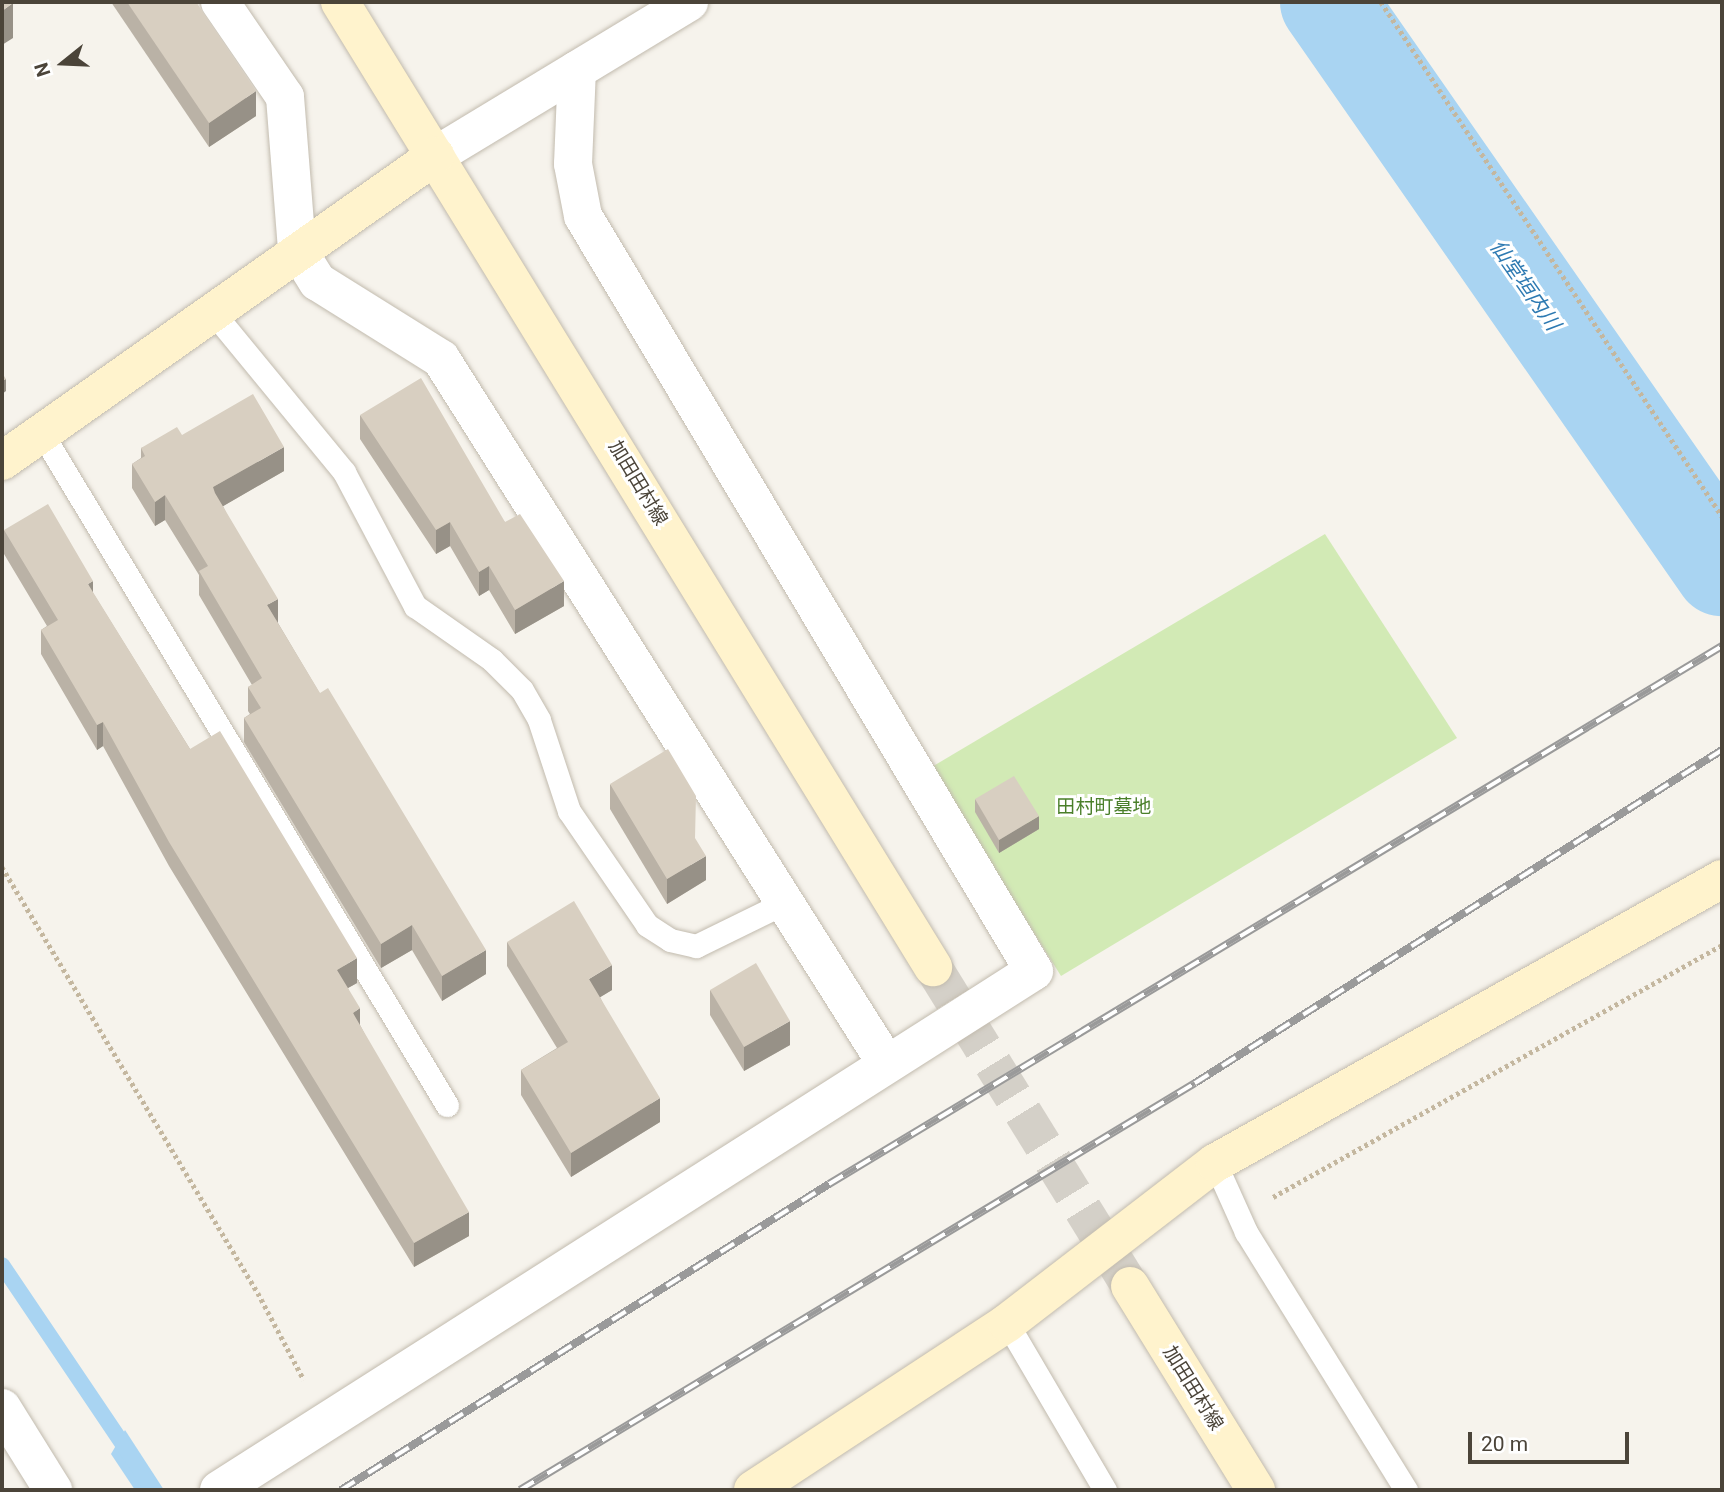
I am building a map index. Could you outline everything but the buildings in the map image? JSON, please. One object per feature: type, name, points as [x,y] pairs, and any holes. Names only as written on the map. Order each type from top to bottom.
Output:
[{"type":"street","points":[[220,2],[285,97],[297,249],[318,282],[441,359],[788,901],[886,1063]]},
{"type":"street","name":"加田田村線","points":[[340,2],[933,967]]},
{"type":"street","points":[[2,461],[297,249],[435,156],[689,2]]},
{"type":"street","points":[[219,1490],[1034,971],[583,216],[573,164],[577,71]]},
{"type":"street","points":[[752,1490],[1007,1323],[1215,1163],[1722,879]]},
{"type":"street","name":"加田田村線","points":[[1130,1286],[1256,1490]]},
{"type":"street","points":[[2,1408],[53,1490]]},
{"type":"lane","points":[[211,310],[344,472],[415,606],[492,660],[522,690],[539,720],[569,811],[647,925],[670,940],[696,946],[788,901]]},
{"type":"lane","points":[[41,432],[447,1105]]},
{"type":"lane","points":[[1215,1163],[1246,1232],[1406,1490]]},
{"type":"lane","points":[[1007,1323],[1105,1490]]},
{"type":"path","points":[[1381,2],[1722,516]]},
{"type":"path","points":[[2,867],[258,1293],[279,1339],[306,1385]]},
{"type":"green space","name":"田村町墓地","points":[[1325,534],[1457,738],[1061,976],[930,768]]},
{"type":"water","points":[[125,1430],[164,1490],[135,1490],[111,1454]]},
{"type":"waterway","name":"仙堂垣内川","points":[[1328,2],[1722,568]]},
{"type":"waterway","points":[[2,1265],[154,1490]]},
{"type":"tunnel","points":[[933,967],[1130,1286]]},
{"type":"railway","points":[[341,1490],[829,1184],[1722,646]]},
{"type":"railway","points":[[520,1490],[1195,1083],[1722,750]]}]
